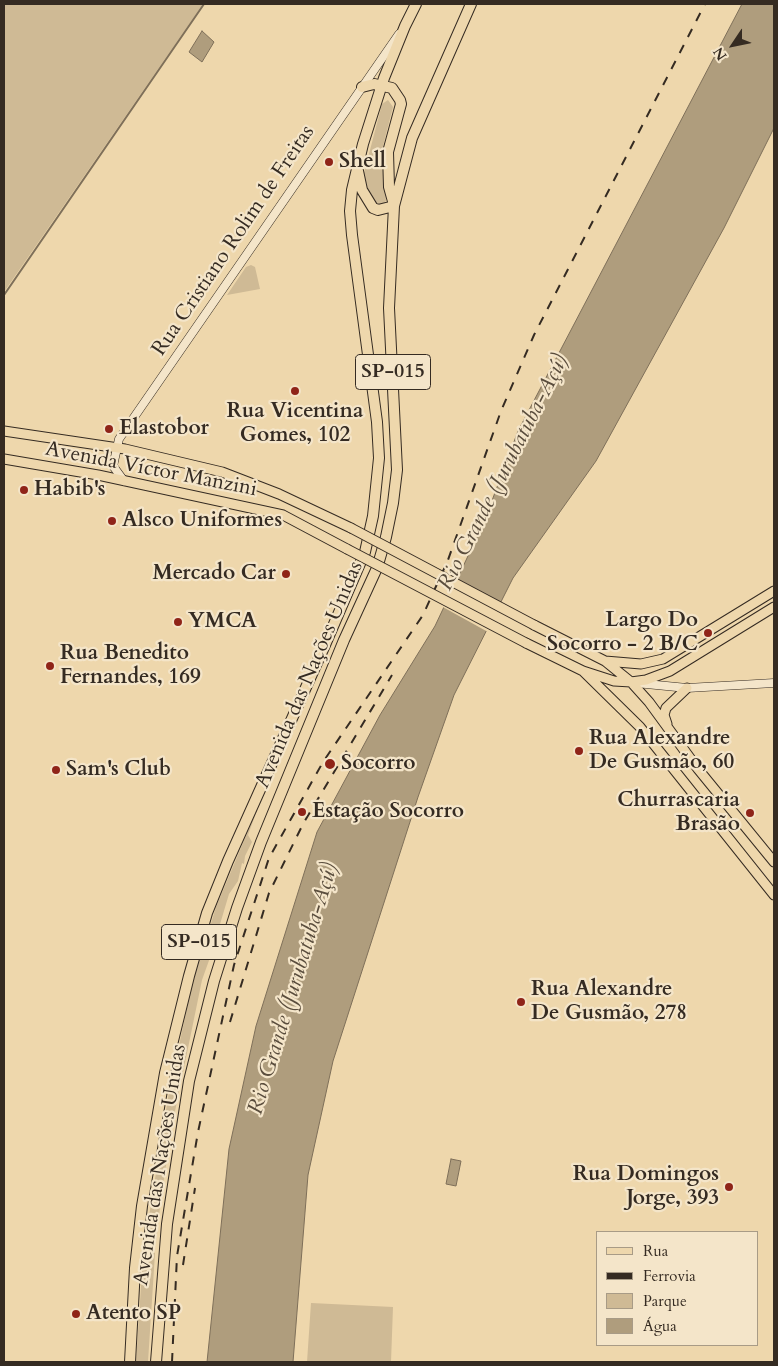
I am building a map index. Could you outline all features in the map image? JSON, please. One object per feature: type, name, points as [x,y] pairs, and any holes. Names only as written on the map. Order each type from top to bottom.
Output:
[{"type":"highway","name":"SP-015","points":[[405,26],[416,4]]},
{"type":"highway","name":"Avenida das Nações Unidas","points":[[156,1362],[168,1224],[189,1081],[214,981],[237,908],[285,782],[344,640],[377,568],[393,504],[397,470],[389,308],[394,206],[412,138],[471,4]]},
{"type":"highway","name":"Avenida das Nações Unidas","points":[[130,1362],[135,1268],[142,1206],[165,1073],[189,976],[208,913],[225,870],[365,552],[373,516],[379,458],[377,422],[360,305],[350,211],[358,163],[382,85],[405,26]]},
{"type":"highway","points":[[358,163],[362,190],[373,208],[378,210],[394,206],[389,187],[388,152],[401,104],[396,91],[382,85],[362,86]]},
{"type":"main road","name":"Avenida Víctor Manzini","points":[[4,431],[162,457],[242,479],[351,528],[534,625],[605,660]]},
{"type":"main road","name":"Avenida Víctor Manzini","points":[[4,459],[124,481],[283,515],[583,671]]},
{"type":"main road","points":[[605,660],[641,664],[664,658],[774,591]]},
{"type":"main road","points":[[583,671],[614,681],[631,682],[646,680],[670,671],[774,607]]},
{"type":"main road","points":[[605,660],[631,682],[669,729],[698,770],[774,862]]},
{"type":"main road","points":[[583,671],[640,727],[774,895]]},
{"type":"main road","points":[[669,729],[664,715],[666,708],[687,688]]},
{"type":"street","name":"Rua Cristiano Rolim de Freitas","points":[[115,448],[405,26]]},
{"type":"street","points":[[115,448],[113,466],[124,481]]},
{"type":"street","points":[[631,682],[687,688],[774,683]]},
{"type":"green space","points":[[4,4],[203,4],[4,292]]},
{"type":"green space","points":[[388,100],[393,107],[383,146],[386,201],[383,204],[377,205],[369,196],[364,173],[382,104]]},
{"type":"green space","points":[[251,265],[255,267],[260,289],[227,295],[246,267]]},
{"type":"green space","points":[[259,805],[248,835],[252,842],[245,856],[244,864],[242,863],[238,881],[229,894],[218,931],[216,930],[212,952],[202,980],[173,1121],[156,1243],[145,1241],[174,1061],[177,1055],[191,989],[216,907]]},
{"type":"green space","points":[[145,1253],[155,1253],[148,1362],[136,1362],[143,1256]]},
{"type":"green space","points":[[311,1303],[393,1307],[391,1362],[307,1362]]},
{"type":"water","name":"Rio Grande (Jurubatuba-Açú)","points":[[742,4],[774,4],[774,128],[724,228],[596,461],[513,578],[454,695],[418,797],[333,1061],[308,1175],[293,1362],[207,1362],[229,1149],[256,1026],[317,832],[380,715],[435,626],[484,522],[518,431]]},
{"type":"water","points":[[202,31],[214,42],[202,62],[189,52]]},
{"type":"water","points":[[451,1159],[461,1161],[456,1186],[446,1184]]},
{"type":"pier","points":[[454,579],[502,604],[488,632],[441,606]]},
{"type":"waterway","points":[[4,295],[204,4]]},
{"type":"railway","points":[[172,1362],[177,1256],[198,1132],[234,965],[269,858],[323,762],[423,615],[448,560],[501,411],[534,335],[705,4]]},
{"type":"railway","points":[[230,1022],[269,893],[303,824],[392,675]]},
{"type":"railway","points":[[183,1265],[195,1188]]},
{"type":"place","name":"Shell","points":[[329,162]]},
{"type":"place","name":"Rua Vicentina Gomes, 102","points":[[295,391]]},
{"type":"place","name":"Elastobor","points":[[109,429]]},
{"type":"place","name":"Habib's","points":[[24,490]]},
{"type":"place","name":"Alsco Uniformes","points":[[112,521]]},
{"type":"place","name":"Mercado Car","points":[[286,574]]},
{"type":"place","name":"YMCA","points":[[178,622]]},
{"type":"place","name":"Largo Do Socorro - 2 B/C","points":[[708,633]]},
{"type":"place","name":"Rua Benedito Fernandes, 169","points":[[50,666]]},
{"type":"place","name":"Rua Alexandre De Gusmão, 60","points":[[579,751]]},
{"type":"place","name":"Socorro","points":[[330,764]]},
{"type":"place","name":"Sam's Club","points":[[56,770]]},
{"type":"place","name":"Estação Socorro","points":[[302,812]]},
{"type":"place","name":"Churrascaria Brasão","points":[[750,813]]},
{"type":"place","name":"Rua Alexandre De Gusmão, 278","points":[[521,1002]]},
{"type":"place","name":"Rua Domingos Jorge, 393","points":[[729,1187]]},
{"type":"place","name":"Atento SP","points":[[76,1314]]}]
